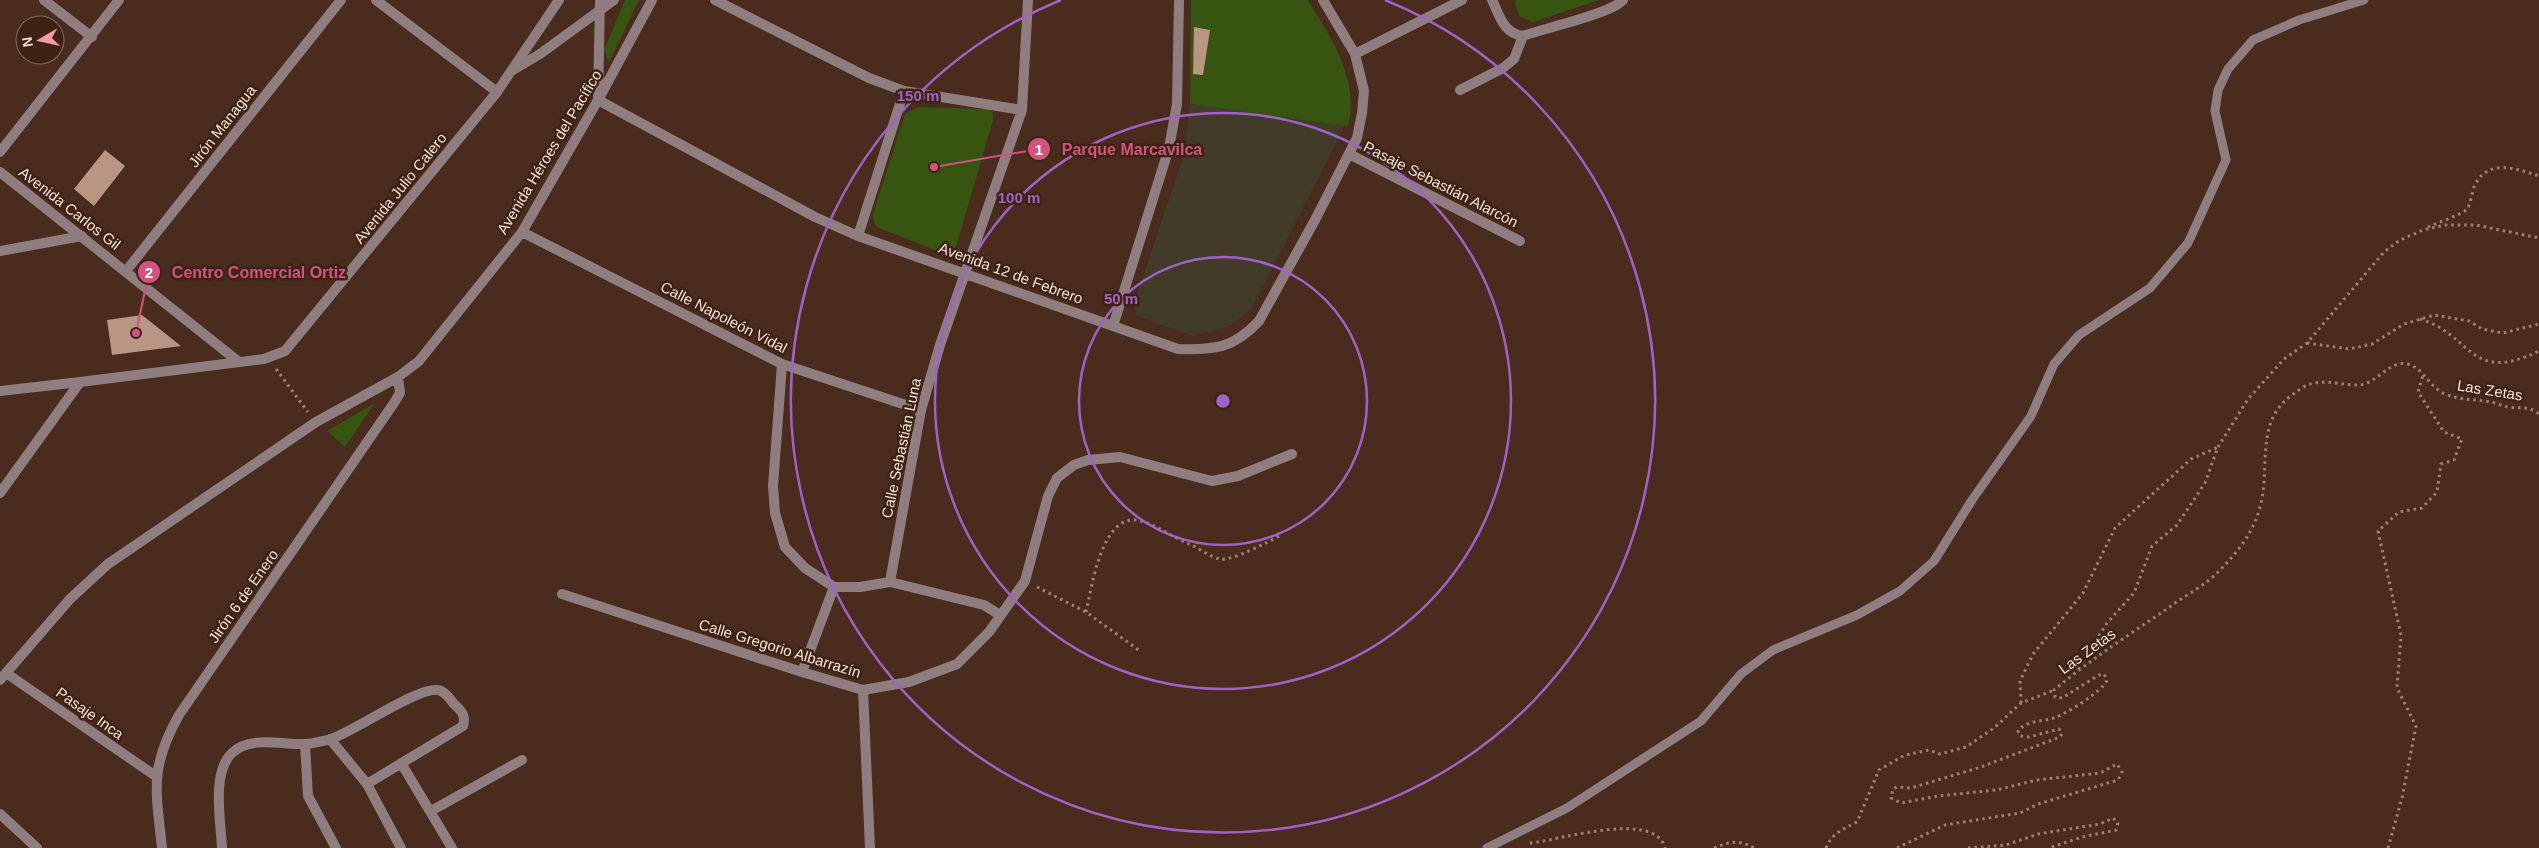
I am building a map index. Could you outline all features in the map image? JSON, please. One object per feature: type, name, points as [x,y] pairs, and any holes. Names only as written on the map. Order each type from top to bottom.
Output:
[{"type":"street","points":[[44,0],[92,37]]},
{"type":"street","points":[[0,152],[92,37],[119,0]]},
{"type":"street","name":"Jirón Managua","points":[[126,271],[341,0]]},
{"type":"street","points":[[376,0],[497,92]]},
{"type":"street","name":"Avenida Julio Calero","points":[[0,391],[264,359],[285,351],[497,92],[559,0]]},
{"type":"street","points":[[598,100],[600,0]]},
{"type":"street","points":[[513,70],[540,54],[614,0]]},
{"type":"street","name":"Avenida Héroes del Pacífico","points":[[3,677],[70,599],[108,564],[316,422],[398,377],[419,361],[522,232],[598,100],[652,0]]},
{"type":"street","points":[[716,0],[868,78],[904,91],[1022,110]]},
{"type":"street","name":"Calle Sebastián Luna","points":[[890,582],[921,410],[940,344],[967,273],[1022,110],[1028,0]]},
{"type":"street","points":[[1113,326],[1169,148],[1177,104],[1179,0]]},
{"type":"street","name":"Avenida 12 de Febrero","points":[[598,100],[815,217],[858,236],[1178,349],[1211,350],[1232,344],[1246,335],[1259,321],[1357,138],[1364,92],[1355,54],[1323,0]]},
{"type":"street","points":[[1355,54],[1462,0]]},
{"type":"street","points":[[1492,0],[1506,30],[1523,36],[1598,12],[1619,4],[1623,0]]},
{"type":"street","points":[[1460,90],[1503,68],[1514,59],[1523,36]]},
{"type":"street","points":[[858,236],[904,91]]},
{"type":"street","name":"Pasaje Sebastián Alarcón","points":[[1349,154],[1520,241]]},
{"type":"street","name":"Avenida Carlos Gil","points":[[0,172],[239,362]]},
{"type":"street","name":"Calle Napoleón Vidal","points":[[522,232],[782,364],[921,410]]},
{"type":"street","points":[[0,251],[82,236]]},
{"type":"street","points":[[782,364],[773,486],[775,513],[785,547],[805,568],[834,587],[860,587],[890,582],[984,605],[1000,615]]},
{"type":"street","name":"Jirón 6 de Enero","points":[[162,848],[155,797],[159,758],[167,735],[178,715],[394,403],[400,393],[398,377]]},
{"type":"street","points":[[0,493],[80,382]]},
{"type":"street","points":[[1025,581],[1048,496],[1057,478],[1074,466],[1088,460],[1120,457],[1212,482],[1238,476],[1292,454]]},
{"type":"street","name":"Calle Gregorio Albarrazín","points":[[562,594],[863,690],[909,682],[958,664],[988,632],[1025,581]]},
{"type":"street","points":[[802,672],[834,587]]},
{"type":"street","name":"Pasaje Inca","points":[[3,677],[157,777]]},
{"type":"street","points":[[222,848],[220,773],[232,752],[250,744],[305,744],[330,739],[358,727],[411,697],[433,690],[441,691],[462,712],[465,720],[463,726],[367,784]]},
{"type":"street","points":[[863,690],[870,848]]},
{"type":"street","points":[[330,739],[367,784],[402,848]]},
{"type":"street","points":[[305,744],[308,796],[336,848]]},
{"type":"street","points":[[431,811],[522,760]]},
{"type":"street","points":[[401,763],[452,848]]},
{"type":"street","points":[[0,814],[37,848]]},
{"type":"lane","points":[[1487,848],[1567,808],[1701,722],[1741,674],[1773,650],[1857,615],[1900,591],[1934,561],[1972,500],[2031,416],[2054,364],[2079,334],[2150,288],[2188,243],[2226,160],[2215,112],[2218,90],[2228,69],[2253,40],[2299,20],[2364,0]]},
{"type":"path","points":[[2077,671],[2107,623],[2134,593],[2152,546],[2177,525],[2205,483],[2218,447],[2248,399],[2284,359],[2307,343],[2384,252],[2400,240],[2444,219],[2461,214],[2468,209],[2474,187],[2482,174],[2502,166],[2539,176]]},
{"type":"path","points":[[2423,230],[2445,225],[2476,225],[2539,238]]},
{"type":"path","points":[[2307,343],[2349,349],[2372,344],[2404,324],[2434,316],[2469,321],[2482,329],[2503,333],[2539,324]]},
{"type":"path","points":[[2419,319],[2436,324],[2465,349],[2483,359],[2500,364],[2520,360],[2539,351]]},
{"type":"path","name":"Las Zetas","points":[[1897,848],[1945,825],[2020,812],[2038,804],[2118,780],[2122,772],[2117,764],[2095,774],[2037,780],[1996,790],[1900,802],[1892,800],[1890,794],[1897,787],[1911,788],[1981,767],[2058,739],[2062,734],[2059,728],[2029,737],[2020,736],[2018,731],[2029,723],[2065,714],[2101,688],[2105,684],[2106,676],[2099,675],[2062,698],[2056,697],[2054,690],[2077,671],[2216,574],[2249,536],[2260,506],[2264,486],[2266,444],[2271,421],[2287,399],[2314,383],[2359,385],[2401,364],[2415,366],[2422,375],[2443,393],[2467,401],[2485,401],[2510,407],[2521,406],[2534,409],[2539,414]]},
{"type":"path","points":[[278,374],[310,415]]},
{"type":"path","points":[[2388,848],[2402,798],[2416,726],[2397,688],[2401,635],[2378,531],[2399,512],[2422,508],[2436,492],[2442,464],[2454,460],[2462,439],[2444,432],[2418,392],[2422,375]]},
{"type":"path","points":[[2021,703],[2020,681],[2033,654],[2083,593],[2116,528],[2191,459],[2218,447]]},
{"type":"path","points":[[1086,612],[1102,548],[1115,529],[1127,522],[1139,520],[1150,524],[1168,535],[1220,559],[1232,558],[1280,536]]},
{"type":"path","points":[[1025,581],[1086,612],[1140,651]]},
{"type":"path","points":[[1826,848],[1829,840],[1840,829],[1857,822],[1879,770],[1905,755],[1929,750],[1940,754],[1966,747],[1994,728],[2021,703],[2054,690]]},
{"type":"path","points":[[1968,848],[2006,845],[2038,834],[2100,824],[2113,818],[2118,823],[2116,830],[2082,837],[2049,848]]},
{"type":"path","points":[[1523,844],[1621,827],[1654,834],[1665,848]]},
{"type":"path","points":[[1714,848],[1731,841],[1744,842],[1754,848]]},
{"type":"shaded area","points":[[1190,104],[1345,125],[1251,310],[1229,326],[1194,336],[1136,316],[1134,303],[1183,158]]},
{"type":"green space","points":[[625,0],[639,0],[609,62],[604,50]]},
{"type":"green space","points":[[1191,0],[1308,0],[1334,44],[1347,76],[1351,109],[1348,126],[1190,104]]},
{"type":"green space","points":[[1516,0],[1599,0],[1533,22],[1520,17],[1515,4]]},
{"type":"green space","points":[[918,107],[988,109],[993,113],[993,120],[956,247],[951,252],[943,253],[879,228],[874,223],[873,214],[905,114]]},
{"type":"green space","points":[[375,403],[345,447],[327,431]]},
{"type":"building","points":[[1194,27],[1210,30],[1203,75],[1193,74]]},
{"type":"building","points":[[105,150],[125,166],[94,206],[74,189]]},
{"type":"building","points":[[142,315],[181,346],[112,355],[107,320]]},
{"type":"place","name":"Parque Marcavilca","points":[[934,167]]},
{"type":"place","name":"Centro Comercial Ortiz","points":[[136,333]]}]
